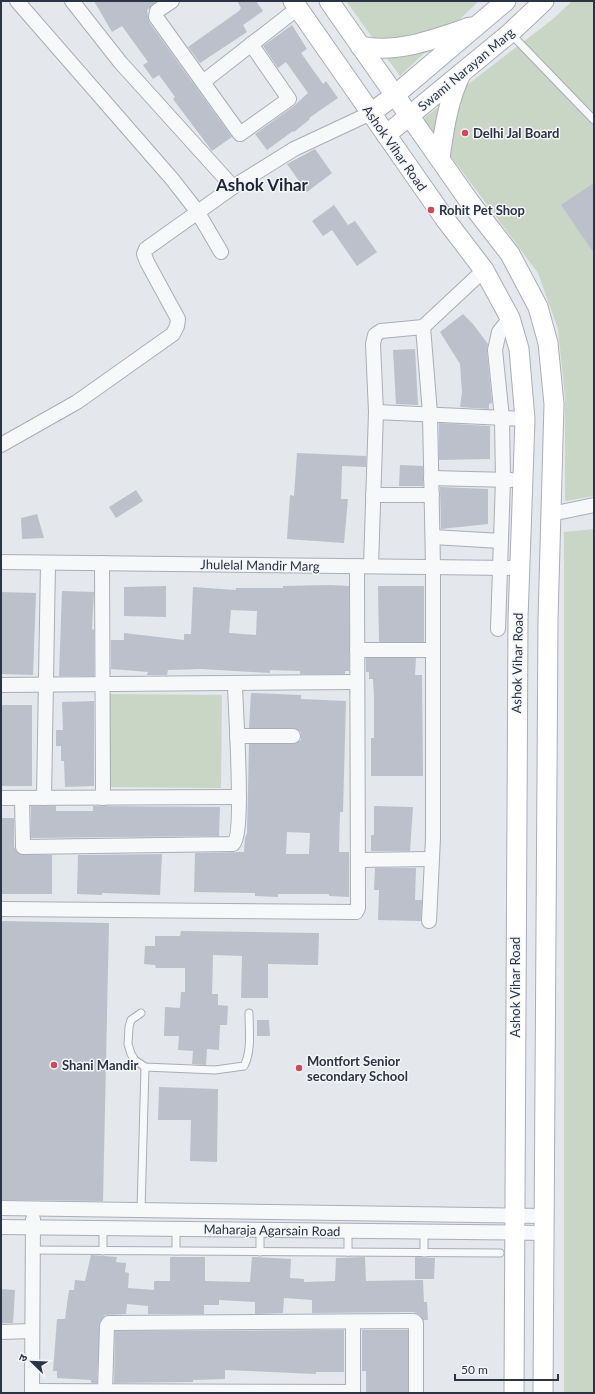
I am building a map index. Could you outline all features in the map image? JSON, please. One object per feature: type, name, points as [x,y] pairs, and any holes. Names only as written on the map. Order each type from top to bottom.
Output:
[{"type":"main road","points":[[329,1],[469,201],[510,254],[538,307],[548,343],[554,404],[548,619],[543,1393]]},
{"type":"main road","name":"Swami Narayan Marg","points":[[370,113],[395,95],[506,1]]},
{"type":"main road","name":"Swami Narayan Marg","points":[[386,135],[510,33],[544,1]]},
{"type":"main road","name":"Ashok Vihar Road","points":[[296,4],[370,113],[445,219],[484,270],[510,318],[519,349],[524,419],[519,568],[514,1393]]},
{"type":"main road","points":[[360,46],[375,49],[387,49],[425,41],[480,24]]},
{"type":"main road","points":[[440,158],[452,99],[461,73]]},
{"type":"street","points":[[17,1],[172,179],[196,211],[221,252]]},
{"type":"street","points":[[72,1],[120,62],[232,187]]},
{"type":"street","points":[[172,1],[157,11],[156,17],[240,134],[289,99],[251,44]]},
{"type":"street","points":[[203,82],[251,44],[296,4]]},
{"type":"street","points":[[3,440],[77,402],[173,334],[178,326],[178,319],[144,254],[146,248],[196,211],[294,149],[370,113]]},
{"type":"street","points":[[1,909],[356,912],[358,908],[357,650],[364,566],[373,495],[376,412],[373,344],[375,335],[381,330],[423,327],[484,270]]},
{"type":"street","points":[[498,629],[503,480],[502,418],[495,350],[499,332],[510,318]]},
{"type":"street","points":[[423,327],[430,413],[434,567],[433,838],[429,921]]},
{"type":"street","points":[[376,412],[430,413],[524,419]]},
{"type":"street","points":[[431,478],[522,480]]},
{"type":"street","points":[[373,495],[432,495]]},
{"type":"street","points":[[551,514],[594,505]]},
{"type":"street","points":[[433,538],[501,540]]},
{"type":"street","name":"Jhulelal Mandir Marg","points":[[1,562],[519,568]]},
{"type":"street","points":[[44,798],[48,563]]},
{"type":"street","points":[[102,563],[103,798]]},
{"type":"street","points":[[357,650],[433,650]]},
{"type":"street","points":[[1,685],[357,682]]},
{"type":"street","points":[[22,798],[23,847],[233,844],[238,835],[239,797],[234,683]]},
{"type":"street","points":[[237,736],[293,736]]},
{"type":"street","points":[[1,798],[239,797]]},
{"type":"street","points":[[358,860],[431,859]]},
{"type":"street","points":[[1,1208],[141,1210],[544,1224]]},
{"type":"street","points":[[32,1209],[32,1392],[106,1391],[353,1393],[353,1322]]},
{"type":"street","name":"Maharaja Agarsain Road","points":[[1,1227],[424,1232],[514,1224]]},
{"type":"street","points":[[106,1391],[106,1326],[109,1323],[416,1322],[416,1393]]},
{"type":"street","points":[[1,1332],[32,1331]]},
{"type":"lane","points":[[510,33],[594,120]]},
{"type":"lane","points":[[141,1014],[132,1020],[129,1027],[128,1044],[135,1060],[145,1067],[215,1070],[244,1066],[247,1061],[249,1048],[249,1013]]},
{"type":"lane","points":[[141,1210],[145,1067]]},
{"type":"lane","points":[[103,1228],[103,1251]]},
{"type":"lane","points":[[176,1229],[176,1251]]},
{"type":"lane","points":[[260,1230],[260,1252]]},
{"type":"lane","points":[[348,1231],[348,1252]]},
{"type":"lane","points":[[424,1232],[424,1253]]},
{"type":"lane","points":[[32,1250],[500,1253]]},
{"type":"green space","points":[[346,1],[479,1],[400,76]]},
{"type":"green space","points":[[572,1],[594,1],[594,496],[565,501],[565,398],[558,329],[538,273],[423,119],[553,19]]},
{"type":"green space","points":[[594,529],[594,1393],[564,1393],[564,532]]},
{"type":"green space","points":[[109,694],[222,695],[221,788],[108,787]]},
{"type":"building","points":[[94,1],[157,1],[147,10],[149,22],[232,137],[212,151],[173,99],[175,97],[159,75],[153,79],[143,65],[148,62],[122,26],[112,32]]},
{"type":"building","points":[[237,1],[256,1],[263,11],[243,25],[247,32],[200,63],[188,47],[239,11],[241,8]]},
{"type":"building","points":[[292,25],[307,49],[301,53],[323,84],[326,81],[338,98],[309,118],[310,119],[294,132],[293,131],[267,150],[255,134],[294,106],[308,93],[286,62],[278,68],[263,46]]},
{"type":"building","points":[[315,149],[332,173],[307,192],[287,164]]},
{"type":"building","points":[[594,183],[594,253],[561,205]]},
{"type":"building","points":[[334,205],[348,225],[355,221],[377,252],[357,266],[332,230],[323,236],[312,221]]},
{"type":"building","points":[[463,314],[473,324],[488,344],[487,351],[492,403],[489,404],[489,409],[460,407],[462,392],[460,364],[440,332]]},
{"type":"building","points":[[415,349],[418,405],[396,404],[393,350]]},
{"type":"building","points":[[439,423],[490,426],[490,459],[439,460]]},
{"type":"building","points":[[297,453],[366,456],[366,467],[342,466],[341,499],[348,499],[344,543],[287,539],[290,495],[294,496]]},
{"type":"building","points":[[400,465],[423,466],[423,486],[399,486]]},
{"type":"building","points":[[440,487],[488,489],[488,524],[441,529]]},
{"type":"building","points":[[136,490],[143,501],[116,518],[109,507]]},
{"type":"building","points":[[37,514],[44,538],[22,539],[21,518]]},
{"type":"building","points":[[166,586],[166,617],[124,616],[124,587]]},
{"type":"building","points":[[283,586],[349,586],[349,671],[345,671],[345,674],[300,674],[300,671],[270,670],[270,673],[201,669],[168,670],[167,675],[147,675],[148,672],[111,669],[111,640],[124,640],[124,633],[184,640],[184,634],[191,634],[193,587],[236,590],[236,588],[283,588]],"holes":[[[231,610],[257,611],[256,635],[229,633]]]},
{"type":"building","points":[[378,586],[424,586],[424,642],[379,642]]},
{"type":"building","points":[[62,591],[94,592],[92,629],[94,630],[94,676],[59,676]]},
{"type":"building","points":[[1,592],[36,593],[33,675],[1,674]]},
{"type":"building","points":[[366,658],[416,658],[415,675],[422,675],[423,776],[371,776],[371,738],[374,738],[374,698],[373,679],[369,679],[369,672],[366,672]]},
{"type":"building","points":[[251,693],[301,695],[301,699],[346,701],[343,812],[340,812],[339,852],[349,852],[349,897],[329,896],[329,894],[278,894],[278,897],[255,896],[255,893],[194,892],[195,853],[244,852],[247,833],[249,744],[293,744],[301,740],[301,732],[293,728],[249,728]],"holes":[[[287,832],[310,833],[309,854],[286,854]]]},
{"type":"building","points":[[94,701],[94,786],[65,787],[64,761],[61,761],[61,746],[56,746],[56,730],[63,730],[62,702]]},
{"type":"building","points":[[1,705],[32,705],[32,786],[1,786]]},
{"type":"building","points":[[31,806],[56,806],[56,811],[93,811],[93,806],[220,807],[219,836],[31,838]]},
{"type":"building","points":[[374,806],[413,807],[410,851],[371,851],[371,835],[374,835]]},
{"type":"building","points":[[1,818],[14,818],[14,847],[19,854],[52,855],[52,894],[1,894]]},
{"type":"building","points":[[162,854],[160,895],[102,893],[102,895],[77,894],[78,855]]},
{"type":"building","points":[[375,868],[416,868],[415,900],[422,900],[421,921],[378,920],[379,890],[374,890]]},
{"type":"building","name":"Shani Mandir","points":[[1,921],[109,923],[103,1201],[1,1200]]},
{"type":"building","points":[[181,931],[319,933],[318,965],[268,964],[268,998],[241,998],[242,956],[213,955],[212,994],[218,994],[218,1005],[228,1006],[227,1025],[220,1025],[219,1050],[207,1049],[206,1065],[192,1064],[193,1051],[178,1050],[179,1036],[164,1036],[165,1007],[180,1008],[181,992],[185,992],[185,968],[156,968],[155,965],[144,964],[145,946],[155,946],[155,936],[180,936]]},
{"type":"building","points":[[257,1020],[269,1020],[270,1036],[257,1036]]},
{"type":"building","points":[[159,1087],[218,1089],[217,1162],[190,1161],[191,1120],[158,1120]]},
{"type":"building","points":[[91,1255],[117,1257],[116,1262],[126,1263],[125,1272],[129,1273],[128,1288],[154,1290],[154,1281],[170,1281],[170,1257],[205,1257],[205,1281],[250,1282],[252,1257],[291,1259],[290,1278],[304,1279],[304,1282],[335,1281],[336,1258],[365,1257],[366,1281],[423,1280],[424,1302],[427,1302],[428,1320],[423,1320],[420,1315],[414,1312],[312,1313],[312,1300],[284,1298],[283,1313],[255,1314],[255,1302],[219,1300],[219,1305],[204,1305],[204,1314],[148,1314],[148,1306],[127,1304],[126,1314],[105,1315],[100,1322],[97,1383],[91,1383],[91,1380],[57,1378],[57,1371],[53,1371],[57,1319],[65,1319],[69,1290],[74,1290],[75,1280],[85,1281]]},
{"type":"building","points":[[415,1257],[435,1258],[434,1279],[415,1279]]},
{"type":"building","points":[[1,1289],[15,1290],[13,1323],[1,1323]]},
{"type":"building","points":[[344,1330],[344,1372],[316,1372],[316,1374],[225,1370],[225,1379],[193,1380],[193,1382],[114,1383],[115,1331]]},
{"type":"building","points":[[362,1330],[408,1330],[408,1393],[366,1393],[366,1371],[362,1371]]},
{"type":"place","name":"Delhi Jal Board","points":[[465,133]]},
{"type":"place","name":"Rohit Pet Shop","points":[[431,210]]},
{"type":"place","name":"Shani Mandir","points":[[54,1065]]},
{"type":"place","name":"Montfort Senior secondary School","points":[[299,1068]]},
{"type":"district","name":"Ashok Vihar","points":[[262,185]]}]
